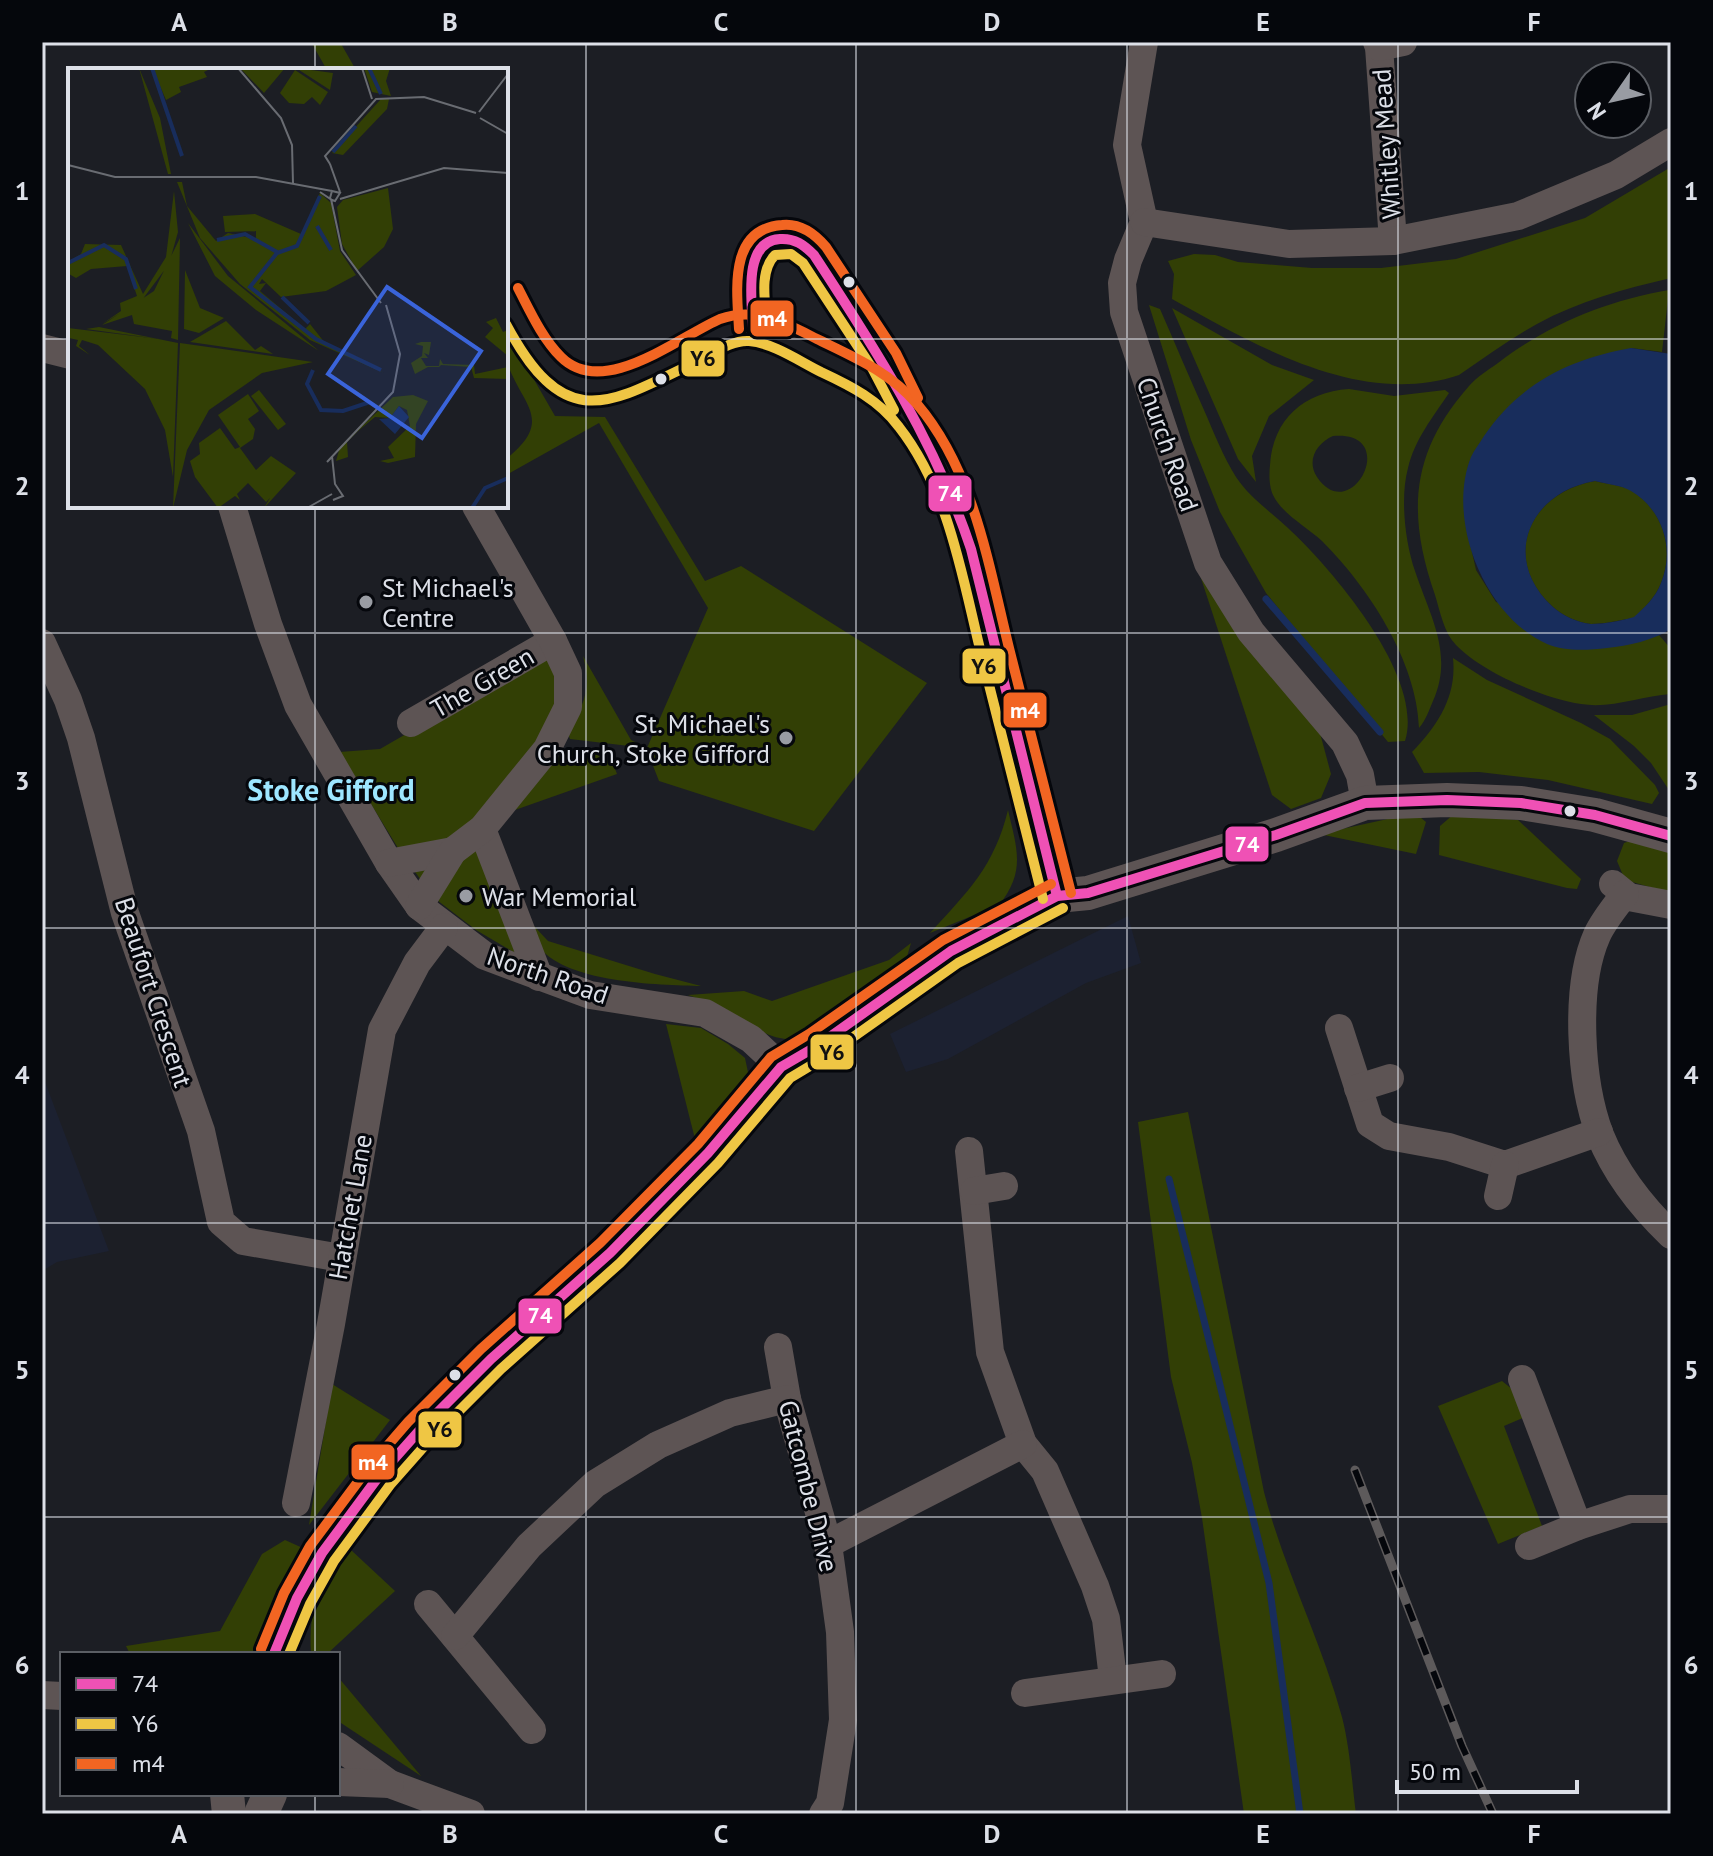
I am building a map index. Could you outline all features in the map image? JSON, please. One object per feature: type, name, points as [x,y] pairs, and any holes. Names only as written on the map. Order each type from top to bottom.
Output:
[{"type":"street","points":[[1144,42],[1127,145],[1144,222],[1289,244],[1393,241],[1518,216],[1616,175],[1671,142]]},
{"type":"street","name":"Whitley Mead","points":[[1386,44],[1393,241]]},
{"type":"street","name":"Church Road","points":[[1144,222],[1122,283],[1124,312],[1208,563],[1251,632],[1345,743],[1360,775],[1365,803]]},
{"type":"street","points":[[42,348],[68,354]]},
{"type":"street","name":"North Road","points":[[233,508],[268,624],[298,705],[389,863],[419,906],[485,956],[590,995],[705,1013],[751,1039],[781,1067]]},
{"type":"street","name":"The Green","points":[[419,906],[453,851],[482,829],[547,749],[568,707],[568,673],[477,508]]},
{"type":"street","name":"The Green","points":[[411,723],[553,641]]},
{"type":"street","name":"Beaufort Crescent","points":[[42,643],[68,700],[81,738],[125,913],[201,1131],[221,1222],[243,1241],[341,1258]]},
{"type":"street","points":[[275,1652],[297,1598],[322,1553],[379,1476],[418,1432],[491,1359],[610,1253],[708,1153],[781,1067],[817,1046],[951,951],[1057,896],[1088,893],[1198,860],[1365,803],[1447,800],[1521,803],[1595,815],[1671,836]]},
{"type":"street","points":[[482,829],[539,977]]},
{"type":"street","name":"The Green","points":[[389,863],[453,851]]},
{"type":"street","points":[[1671,905],[1619,889],[1596,937],[1586,977],[1583,1041],[1586,1075],[1599,1132],[1622,1175],[1671,1235]]},
{"type":"street","name":"Hatchet Lane","points":[[296,1503],[331,1324],[382,1030],[417,963],[444,927]]},
{"type":"street","points":[[1339,1028],[1370,1124],[1389,1136],[1449,1147],[1505,1165],[1599,1132]]},
{"type":"street","points":[[1358,1088],[1390,1078]]},
{"type":"street","points":[[969,1151],[990,1352],[1023,1444],[1045,1471],[1091,1575],[1106,1619],[1113,1679]]},
{"type":"street","points":[[1498,1196],[1505,1165]]},
{"type":"street","points":[[974,1191],[1004,1186]]},
{"type":"street","name":"Gatcombe Drive","points":[[778,1347],[787,1399],[828,1544],[840,1632],[843,1720],[830,1803],[823,1814]]},
{"type":"street","points":[[1535,1392],[1578,1526]]},
{"type":"street","points":[[455,1636],[529,1546],[595,1484],[658,1445],[730,1413],[787,1399]]},
{"type":"street","points":[[828,1544],[1023,1444]]},
{"type":"street","points":[[1529,1546],[1630,1509],[1671,1509]]},
{"type":"street","points":[[428,1604],[532,1730]]},
{"type":"street","points":[[290,1652],[293,1612]]},
{"type":"street","points":[[1025,1693],[1162,1674]]},
{"type":"street","points":[[340,1747],[390,1784],[471,1814]]},
{"type":"street","points":[[340,1782],[390,1784]]},
{"type":"shaded area","points":[[1128,916],[1141,963],[1086,983],[948,1059],[906,1072],[890,1034]]},
{"type":"shaded area","points":[[42,1074],[109,1251],[57,1262],[42,1271]]},
{"type":"green space","points":[[311,42],[340,42],[355,68],[326,68]]},
{"type":"green space","points":[[1671,167],[1671,278],[1602,296],[1553,316],[1459,375],[1422,383],[1384,384],[1347,378],[1273,352],[1172,299],[1174,274],[1168,261],[1194,254],[1215,255],[1238,262],[1312,268],[1381,268],[1456,259],[1585,218]]},
{"type":"green space","points":[[1669,290],[1662,352],[1631,348],[1464,495],[1476,570],[1496,602],[1643,640],[1659,635],[1671,649],[1671,694],[1604,705],[1566,701],[1497,674],[1468,655],[1448,634],[1420,538],[1419,485],[1425,460],[1449,411],[1469,386],[1517,349],[1579,316]]},
{"type":"green space","points":[[1149,305],[1160,309],[1236,477],[1328,570],[1350,597],[1388,656],[1401,686],[1408,715],[1405,741],[1388,742],[1266,593],[1220,512],[1191,440]]},
{"type":"green space","points":[[1172,308],[1272,365],[1314,380],[1269,416],[1252,456],[1256,482],[1238,459]]},
{"type":"green space","points":[[508,334],[555,416],[605,417],[705,581],[741,566],[927,683],[814,831],[659,781],[646,748],[570,739],[568,733],[582,704],[586,687],[583,656],[631,740],[647,748],[708,608],[599,423],[508,474],[508,457],[521,445],[532,422],[526,401],[508,364]]},
{"type":"green space","points":[[1349,389],[1394,396],[1445,390],[1449,393],[1415,447],[1404,493],[1409,547],[1438,635],[1440,651],[1439,684],[1419,728],[1409,677],[1387,627],[1339,559],[1282,508],[1271,488],[1272,449],[1284,422],[1305,402],[1333,391]],"holes":[[[1333,436],[1354,438],[1364,447],[1367,460],[1364,473],[1355,485],[1344,491],[1330,490],[1314,471],[1315,453],[1322,443]]]},
{"type":"green space","points":[[1595,481],[1627,488],[1642,498],[1658,519],[1667,557],[1659,588],[1634,618],[1591,624],[1570,618],[1553,607],[1537,588],[1528,569],[1525,549],[1529,530],[1538,513],[1572,488]]},
{"type":"green space","points":[[1196,563],[1320,733],[1331,774],[1321,798],[1291,809],[1272,795]]},
{"type":"green space","points":[[1453,658],[1487,680],[1610,739],[1655,785],[1659,793],[1652,804],[1548,780],[1479,772],[1424,773],[1412,752],[1430,732],[1443,710],[1452,685]]},
{"type":"green space","points":[[536,659],[549,659],[559,685],[550,727],[473,826],[515,953],[476,930],[433,897],[398,848],[339,752],[380,749]]},
{"type":"green space","points":[[1671,704],[1671,793],[1651,763],[1594,715],[1632,715]]},
{"type":"green space","points":[[557,750],[600,756],[613,766],[617,774],[515,810]]},
{"type":"green space","points":[[1008,810],[1017,859],[1008,893],[999,905],[930,933],[968,891],[987,863]]},
{"type":"green space","points":[[1415,813],[1426,822],[1416,854],[1319,834]]},
{"type":"green space","points":[[1454,814],[1518,820],[1581,879],[1577,889],[1439,855],[1440,826]]},
{"type":"green space","points":[[1635,839],[1671,851],[1671,893],[1625,880],[1617,861],[1624,843]]},
{"type":"green space","points":[[533,925],[548,941],[701,986],[637,983],[567,967],[550,957],[537,944]]},
{"type":"green space","points":[[911,943],[904,967],[801,1039],[771,1036],[725,1009],[688,995],[744,991],[772,1001],[889,960]]},
{"type":"green space","points":[[666,1024],[701,1028],[745,1058],[749,1077],[740,1093],[695,1139]]},
{"type":"green space","points":[[1188,1112],[1264,1492],[1342,1717],[1356,1814],[1244,1814],[1202,1518],[1171,1377],[1138,1122]]},
{"type":"green space","points":[[1502,1381],[1518,1394],[1525,1417],[1504,1426],[1542,1526],[1498,1544],[1438,1406]]},
{"type":"green space","points":[[332,1384],[390,1420],[309,1525]]},
{"type":"green space","points":[[285,1540],[305,1549],[254,1652],[129,1652],[126,1646],[220,1631],[262,1554]]},
{"type":"green space","points":[[351,1550],[395,1591],[329,1652],[311,1652],[314,1609],[331,1574]]},
{"type":"green space","points":[[340,1679],[421,1776],[340,1722]]},
{"type":"water","points":[[1631,348],[1671,354],[1671,629],[1623,646],[1585,650],[1562,648],[1547,644],[1525,631],[1505,612],[1489,589],[1476,564],[1467,536],[1463,509],[1465,482],[1474,452],[1498,417],[1514,401],[1548,376]],"holes":[[[1595,481],[1618,486],[1642,499],[1658,519],[1667,557],[1659,588],[1634,617],[1591,624],[1570,618],[1553,607],[1537,588],[1528,569],[1526,549],[1529,530],[1539,513],[1553,499],[1572,488]]]},
{"type":"waterway","points":[[1266,599],[1380,732]]},
{"type":"waterway","points":[[1169,1179],[1269,1583],[1300,1814]]},
{"type":"railway","points":[[1355,1470],[1462,1746],[1493,1814]]},
{"type":"transit line","name":"m4","points":[[739,329],[737,280],[744,250],[752,238],[765,229],[782,225],[801,228],[826,247],[896,353],[918,398]]},
{"type":"transit line","name":"74","points":[[753,328],[751,289],[754,261],[768,242],[780,239],[799,243],[814,255],[837,290],[922,434],[957,510],[971,549],[1057,896]]},
{"type":"transit line","name":"Y6","points":[[767,327],[766,270],[775,255],[791,254],[803,263],[872,368],[894,410]]},
{"type":"transit line","name":"m4","points":[[518,288],[548,341],[561,357],[578,368],[598,371],[618,368],[640,361],[720,319],[733,315],[758,315],[793,327],[871,366],[917,404],[953,460],[977,522],[1071,893]]},
{"type":"transit line","name":"Y6","points":[[508,327],[528,360],[549,384],[571,397],[593,401],[616,397],[642,388],[725,346],[749,341],[777,349],[843,383],[873,401],[891,417],[930,478],[952,535],[1043,899]]},
{"type":"transit line","name":"74","points":[[275,1652],[297,1598],[322,1553],[379,1476],[418,1432],[491,1359],[610,1253],[708,1153],[781,1067],[817,1046],[951,951],[1057,896],[1088,893],[1276,835],[1365,803],[1447,800],[1521,803],[1595,815],[1671,836]]},
{"type":"transit line","name":"m4","points":[[261,1649],[284,1593],[310,1546],[369,1467],[408,1422],[481,1349],[600,1243],[698,1144],[771,1057],[943,940],[1051,884]]},
{"type":"transit line","name":"Y6","points":[[290,1652],[310,1604],[334,1561],[390,1485],[501,1369],[620,1263],[718,1163],[790,1078],[825,1057],[958,963],[1063,908]]},
{"type":"place","name":"St Michael's Centre","points":[[366,602]]},
{"type":"place","name":"St. Michael's Church, Stoke Gifford","points":[[786,738]]},
{"type":"place","name":"War Memorial","points":[[466,896]]},
{"type":"district","name":"Stoke Gifford","points":[[331,789]]}]
